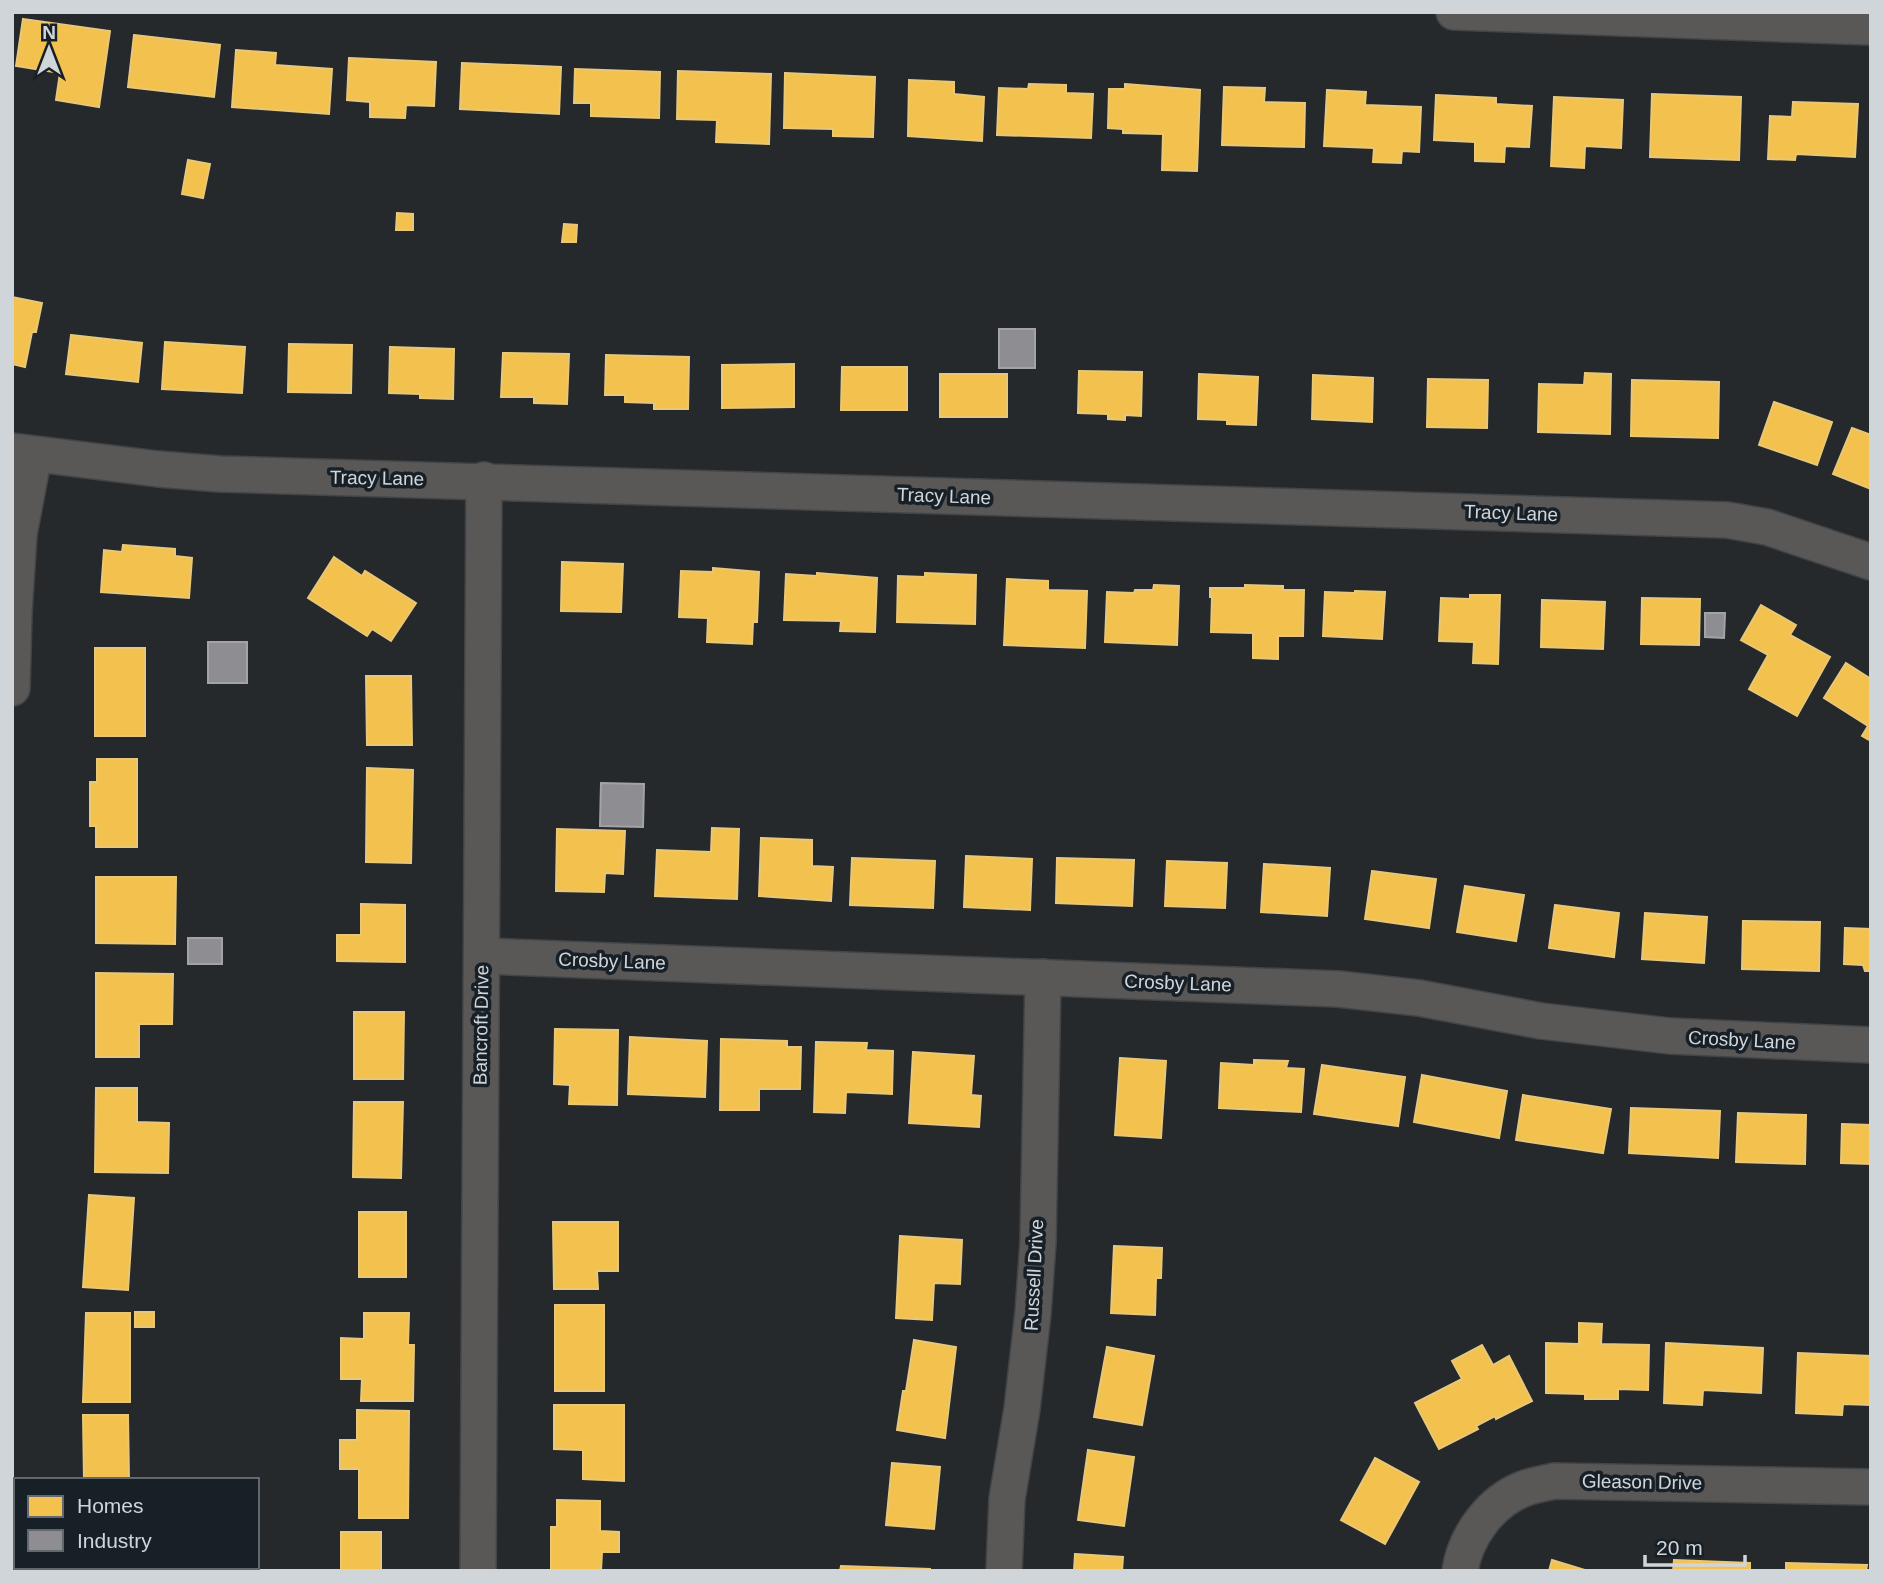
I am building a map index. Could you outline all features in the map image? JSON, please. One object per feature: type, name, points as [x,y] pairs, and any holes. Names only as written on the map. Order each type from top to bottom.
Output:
[{"type":"street","points":[[1454,12],[1871,27]]},
{"type":"street","points":[[12,688],[13,612],[23,453]]},
{"type":"street","name":"Tracy Lane","points":[[23,453],[220,474],[1727,520],[1768,527],[1871,562]]},
{"type":"street","name":"Bancroft Drive","points":[[478,1571],[484,480]]},
{"type":"street","name":"Crosby Lane","points":[[482,956],[1338,989],[1419,998],[1541,1021],[1670,1036],[1871,1045]]},
{"type":"street","name":"Russell Drive","points":[[1004,1571],[1007,1499],[1023,1409],[1038,1242],[1042,977]]},
{"type":"street","name":"Gleason Drive","points":[[1460,1571],[1461,1562],[1475,1530],[1495,1506],[1521,1489],[1555,1480],[1871,1487]]},
{"type":"building: Homes","points":[[23,19],[110,31],[99,107],[56,100],[60,73],[16,66]]},
{"type":"building: Homes","points":[[134,35],[220,45],[214,97],[128,87]]},
{"type":"building: Homes","points":[[236,50],[276,53],[275,65],[332,69],[329,114],[232,107]]},
{"type":"building: Homes","points":[[349,58],[436,62],[434,106],[406,105],[405,118],[370,117],[370,102],[347,100]]},
{"type":"building: Homes","points":[[462,63],[561,67],[559,114],[460,109]]},
{"type":"building: Homes","points":[[575,69],[660,72],[659,118],[591,116],[591,103],[574,103]]},
{"type":"building: Homes","points":[[678,71],[771,74],[769,144],[716,142],[717,120],[677,119]]},
{"type":"building: Homes","points":[[785,73],[875,77],[873,137],[833,136],[833,129],[784,128]]},
{"type":"building: Homes","points":[[909,80],[954,82],[954,94],[984,97],[982,141],[908,136]]},
{"type":"building: Homes","points":[[1029,84],[1066,85],[1066,93],[1093,94],[1091,138],[997,135],[999,88],[1028,89]]},
{"type":"building: Homes","points":[[1125,84],[1200,90],[1197,171],[1162,170],[1163,134],[1123,133],[1123,129],[1108,128],[1109,89],[1125,89]]},
{"type":"building: Homes","points":[[1224,87],[1265,88],[1264,102],[1305,103],[1304,147],[1222,145]]},
{"type":"building: Homes","points":[[1327,90],[1366,92],[1365,105],[1421,107],[1419,152],[1402,151],[1401,163],[1373,162],[1374,148],[1324,146]]},
{"type":"building: Homes","points":[[1652,94],[1741,97],[1739,160],[1650,157]]},
{"type":"building: Homes","points":[[1436,95],[1496,98],[1496,104],[1532,106],[1529,147],[1505,146],[1504,162],[1475,161],[1475,142],[1434,140]]},
{"type":"building: Homes","points":[[1554,97],[1623,100],[1621,148],[1585,146],[1584,168],[1551,166]]},
{"type":"building: Homes","points":[[1793,102],[1858,104],[1855,157],[1796,154],[1795,160],[1768,159],[1770,116],[1792,117]]},
{"type":"building: Homes","points":[[188,160],[210,164],[203,198],[182,194]]},
{"type":"building: Homes","points":[[397,213],[413,214],[413,230],[396,230]]},
{"type":"building: Homes","points":[[564,224],[577,225],[576,242],[562,242]]},
{"type":"building: Homes","points":[[12,297],[42,303],[36,332],[32,332],[25,367],[12,364]]},
{"type":"building: Homes","points":[[71,335],[142,343],[138,382],[66,374]]},
{"type":"building: Homes","points":[[165,342],[245,347],[242,393],[162,389]]},
{"type":"building: Homes","points":[[289,344],[352,345],[351,393],[288,392]]},
{"type":"building: Homes","points":[[390,347],[454,349],[453,399],[389,393]]},
{"type":"building: Homes","points":[[503,353],[569,354],[567,404],[534,403],[534,397],[501,397]]},
{"type":"building: Homes","points":[[606,355],[689,357],[688,409],[654,409],[654,403],[625,402],[625,395],[605,395]]},
{"type":"building: Homes","points":[[794,364],[794,407],[722,408],[722,365]]},
{"type":"building: Homes","points":[[842,367],[907,367],[907,410],[841,410]]},
{"type":"building: Homes","points":[[1079,371],[1142,372],[1141,416],[1125,415],[1125,420],[1108,419],[1108,414],[1078,413]]},
{"type":"building: Homes","points":[[1585,373],[1611,374],[1610,434],[1538,432],[1539,384],[1584,385]]},
{"type":"building: Homes","points":[[940,374],[1007,374],[1007,417],[940,417]]},
{"type":"building: Homes","points":[[1199,374],[1258,377],[1256,425],[1198,419]]},
{"type":"building: Homes","points":[[1313,375],[1373,378],[1372,422],[1312,419]]},
{"type":"building: Homes","points":[[1428,379],[1488,380],[1487,428],[1427,427]]},
{"type":"building: Homes","points":[[1632,380],[1719,382],[1718,438],[1631,436]]},
{"type":"building: Homes","points":[[1774,402],[1832,422],[1817,465],[1759,445]]},
{"type":"building: Homes","points":[[1852,428],[1871,435],[1871,489],[1833,474]]},
{"type":"building: Homes","points":[[123,545],[175,549],[175,556],[192,558],[189,598],[101,592],[104,550],[122,552]]},
{"type":"building: Homes","points":[[334,557],[362,576],[365,571],[416,603],[391,641],[372,629],[367,636],[308,598]]},
{"type":"building: Homes","points":[[562,562],[623,564],[621,612],[561,611]]},
{"type":"building: Homes","points":[[713,568],[759,572],[757,622],[753,622],[752,644],[707,642],[708,618],[679,617],[681,571],[713,572]]},
{"type":"building: Homes","points":[[817,573],[877,578],[875,632],[840,631],[841,621],[784,620],[786,574],[817,576]]},
{"type":"building: Homes","points":[[925,573],[976,575],[975,624],[897,622],[898,576],[925,577]]},
{"type":"building: Homes","points":[[1007,579],[1048,581],[1048,590],[1087,591],[1085,648],[1004,645]]},
{"type":"building: Homes","points":[[1154,585],[1179,586],[1177,645],[1105,642],[1107,592],[1134,593],[1135,590],[1153,590]]},
{"type":"building: Homes","points":[[1245,585],[1283,586],[1283,590],[1304,590],[1303,636],[1278,636],[1278,659],[1253,658],[1253,633],[1211,632],[1210,588],[1245,588]]},
{"type":"building: Homes","points":[[1325,592],[1385,592],[1382,639],[1323,636]]},
{"type":"building: Homes","points":[[1470,595],[1500,595],[1498,664],[1473,663],[1474,642],[1439,641],[1441,598],[1470,599]]},
{"type":"building: Homes","points":[[1642,598],[1700,599],[1699,645],[1641,644]]},
{"type":"building: Homes","points":[[1542,600],[1605,602],[1603,649],[1541,647]]},
{"type":"building: Homes","points":[[1761,605],[1796,625],[1790,635],[1830,657],[1797,716],[1749,689],[1768,655],[1741,640]]},
{"type":"building: Homes","points":[[95,648],[145,648],[145,736],[95,736]]},
{"type":"building: Homes","points":[[1846,663],[1871,679],[1871,741],[1862,736],[1868,726],[1824,698]]},
{"type":"building: Homes","points":[[366,676],[411,676],[412,745],[367,745]]},
{"type":"building: Homes","points":[[97,759],[137,759],[137,847],[96,847],[96,826],[90,826],[90,782],[97,782]]},
{"type":"building: Homes","points":[[367,768],[413,770],[411,863],[366,862]]},
{"type":"building: Homes","points":[[712,828],[739,829],[737,899],[655,896],[657,850],[711,852]]},
{"type":"building: Homes","points":[[557,829],[625,831],[623,874],[605,873],[604,892],[556,891]]},
{"type":"building: Homes","points":[[761,838],[812,840],[812,866],[833,867],[831,901],[759,896]]},
{"type":"building: Homes","points":[[966,856],[1032,859],[1030,910],[964,907]]},
{"type":"building: Homes","points":[[852,858],[935,861],[933,908],[850,905]]},
{"type":"building: Homes","points":[[1057,858],[1134,860],[1132,906],[1056,903]]},
{"type":"building: Homes","points":[[1167,861],[1227,863],[1225,908],[1165,906]]},
{"type":"building: Homes","points":[[1264,864],[1330,868],[1327,916],[1261,912]]},
{"type":"building: Homes","points":[[1372,871],[1436,879],[1429,928],[1365,919]]},
{"type":"building: Homes","points":[[96,877],[176,877],[175,944],[96,943]]},
{"type":"building: Homes","points":[[1465,886],[1524,895],[1516,941],[1457,932]]},
{"type":"building: Homes","points":[[361,904],[405,905],[405,962],[337,961],[337,935],[361,935]]},
{"type":"building: Homes","points":[[1555,905],[1619,913],[1614,957],[1549,948]]},
{"type":"building: Homes","points":[[1645,913],[1707,917],[1704,963],[1642,959]]},
{"type":"building: Homes","points":[[1743,921],[1820,922],[1819,971],[1742,969]]},
{"type":"building: Homes","points":[[1845,928],[1871,929],[1871,971],[1865,971],[1863,965],[1844,964]]},
{"type":"building: Homes","points":[[96,973],[173,974],[172,1024],[139,1024],[139,1057],[96,1057]]},
{"type":"building: Homes","points":[[354,1012],[404,1012],[403,1079],[354,1079]]},
{"type":"building: Homes","points":[[555,1029],[618,1030],[617,1105],[569,1104],[570,1085],[554,1084]]},
{"type":"building: Homes","points":[[630,1037],[707,1041],[705,1097],[628,1094]]},
{"type":"building: Homes","points":[[721,1039],[787,1041],[787,1047],[801,1047],[800,1089],[759,1089],[759,1110],[720,1110]]},
{"type":"building: Homes","points":[[816,1042],[867,1043],[866,1050],[893,1051],[892,1094],[846,1092],[845,1113],[814,1112]]},
{"type":"building: Homes","points":[[913,1052],[974,1056],[971,1095],[981,1096],[979,1127],[909,1123]]},
{"type":"building: Homes","points":[[1120,1058],[1166,1061],[1161,1138],[1115,1135]]},
{"type":"building: Homes","points":[[1254,1060],[1288,1061],[1286,1068],[1304,1069],[1301,1112],[1219,1108],[1221,1063],[1254,1065]]},
{"type":"building: Homes","points":[[1322,1065],[1405,1077],[1398,1126],[1314,1114]]},
{"type":"building: Homes","points":[[1422,1075],[1507,1091],[1499,1138],[1414,1122]]},
{"type":"building: Homes","points":[[96,1088],[137,1088],[137,1122],[169,1123],[168,1173],[95,1172]]},
{"type":"building: Homes","points":[[1523,1095],[1611,1109],[1603,1153],[1516,1140]]},
{"type":"building: Homes","points":[[354,1102],[403,1102],[401,1178],[353,1177]]},
{"type":"building: Homes","points":[[1631,1108],[1720,1111],[1718,1158],[1629,1153]]},
{"type":"building: Homes","points":[[1738,1113],[1806,1115],[1805,1164],[1736,1162]]},
{"type":"building: Homes","points":[[1842,1124],[1871,1125],[1871,1164],[1841,1163]]},
{"type":"building: Homes","points":[[89,1195],[134,1198],[128,1290],[83,1287]]},
{"type":"building: Homes","points":[[359,1212],[406,1212],[406,1277],[359,1277]]},
{"type":"building: Homes","points":[[553,1222],[618,1222],[618,1271],[597,1271],[598,1289],[554,1289]]},
{"type":"building: Homes","points":[[900,1236],[962,1240],[960,1284],[934,1283],[932,1320],[896,1318]]},
{"type":"building: Homes","points":[[1114,1246],[1162,1248],[1161,1278],[1156,1278],[1155,1315],[1111,1313]]},
{"type":"building: Homes","points":[[555,1305],[604,1305],[604,1391],[555,1391]]},
{"type":"building: Homes","points":[[135,1312],[154,1312],[154,1327],[135,1327]]},
{"type":"building: Homes","points":[[86,1313],[130,1313],[130,1402],[83,1402]]},
{"type":"building: Homes","points":[[364,1313],[409,1313],[408,1345],[414,1345],[413,1401],[361,1401],[362,1379],[341,1379],[341,1338],[364,1339]]},
{"type":"building: Homes","points":[[1579,1323],[1602,1324],[1601,1344],[1649,1345],[1648,1390],[1618,1389],[1618,1399],[1585,1399],[1585,1394],[1546,1393],[1546,1343],[1579,1344]]},
{"type":"building: Homes","points":[[914,1340],[956,1347],[945,1438],[897,1430]]},
{"type":"building: Homes","points":[[1666,1343],[1763,1348],[1761,1393],[1703,1390],[1702,1405],[1664,1403]]},
{"type":"building: Homes","points":[[1482,1345],[1493,1365],[1509,1356],[1532,1401],[1496,1419],[1495,1416],[1476,1426],[1478,1429],[1439,1449],[1415,1403],[1462,1379],[1452,1361]]},
{"type":"building: Homes","points":[[1107,1347],[1154,1356],[1142,1425],[1094,1417]]},
{"type":"building: Homes","points":[[1798,1353],[1871,1356],[1871,1405],[1843,1404],[1842,1415],[1796,1413]]},
{"type":"building: Homes","points":[[554,1405],[624,1405],[624,1481],[583,1479],[583,1450],[554,1449]]},
{"type":"building: Homes","points":[[357,1410],[409,1411],[408,1518],[359,1518],[359,1469],[340,1469],[340,1440],[357,1440]]},
{"type":"building: Homes","points":[[83,1415],[128,1415],[129,1478],[84,1478]]},
{"type":"building: Homes","points":[[1088,1450],[1134,1457],[1124,1526],[1078,1520]]},
{"type":"building: Homes","points":[[1375,1458],[1419,1482],[1385,1544],[1341,1520]]},
{"type":"building: Homes","points":[[892,1463],[940,1467],[934,1529],[886,1525]]},
{"type":"building: Homes","points":[[557,1500],[600,1501],[600,1531],[619,1532],[619,1552],[602,1552],[601,1571],[551,1571],[551,1527],[557,1527]]},
{"type":"building: Homes","points":[[341,1532],[381,1532],[381,1571],[341,1571]]},
{"type":"building: Homes","points":[[1075,1554],[1123,1557],[1122,1571],[1074,1571]]},
{"type":"building: Homes","points":[[1552,1560],[1588,1571],[1549,1571]]},
{"type":"building: Homes","points":[[1674,1560],[1750,1563],[1750,1571],[1673,1571]]},
{"type":"building: Homes","points":[[1786,1563],[1867,1565],[1866,1571],[1786,1571]]},
{"type":"building: Homes","points":[[841,1566],[930,1569],[930,1571],[840,1571]]},
{"type":"building: Homes","points":[[81,1569],[133,1569],[133,1571]]},
{"type":"building: Industry","points":[[999,329],[1035,329],[1035,368],[999,368]]},
{"type":"building: Industry","points":[[1705,613],[1725,613],[1724,638],[1705,637]]},
{"type":"building: Industry","points":[[208,642],[247,642],[247,683],[208,683]]},
{"type":"building: Industry","points":[[601,783],[644,784],[643,827],[600,826]]},
{"type":"building: Industry","points":[[188,938],[222,938],[222,964],[188,964]]}]
